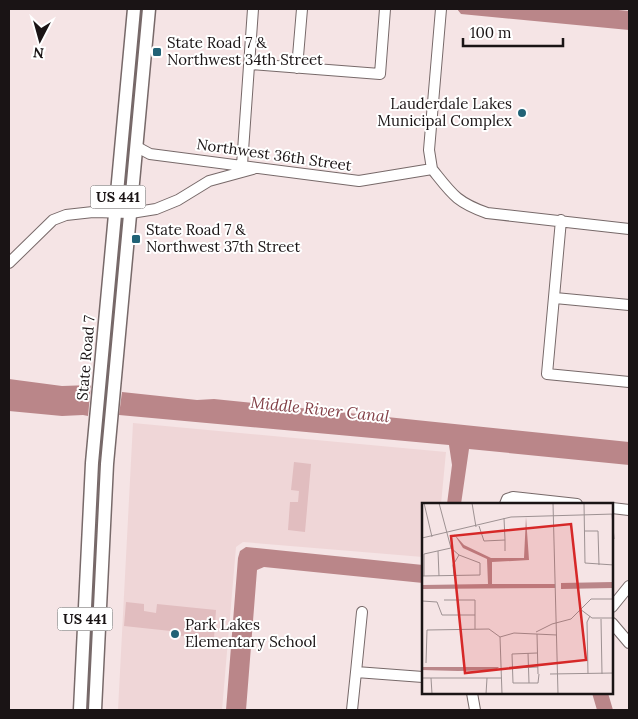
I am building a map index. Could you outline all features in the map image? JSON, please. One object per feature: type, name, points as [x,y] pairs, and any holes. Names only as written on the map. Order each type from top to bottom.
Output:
[{"type":"main road","name":"State Road 7","points":[[80,710],[86,561],[96,416],[134,9]]},
{"type":"main road","name":"State Road 7","points":[[95,710],[113,387],[149,9]]},
{"type":"main road","points":[[86,561],[94,567],[101,584]]},
{"type":"street","points":[[242,165],[253,9]]},
{"type":"street","points":[[297,68],[302,9]]},
{"type":"street","points":[[250,64],[380,74],[386,9]]},
{"type":"street","points":[[441,9],[429,150],[432,169],[452,194],[468,206],[487,213],[629,229]]},
{"type":"street","name":"Northwest 36th Street","points":[[137,147],[150,154],[359,181],[432,169]]},
{"type":"street","points":[[9,263],[53,220],[66,215],[82,213],[131,213],[156,209],[178,200],[209,181],[257,168]]},
{"type":"street","points":[[561,220],[547,374],[629,382]]},
{"type":"street","points":[[555,298],[629,305]]},
{"type":"street","points":[[506,502],[514,497],[567,503]]},
{"type":"street","points":[[613,508],[629,510]]},
{"type":"street","points":[[613,606],[629,586]]},
{"type":"street","points":[[352,710],[362,612]]},
{"type":"street","points":[[613,624],[629,643]]},
{"type":"street","points":[[356,672],[422,677]]},
{"type":"street","points":[[472,694],[475,710]]},
{"type":"shaded area","points":[[457,9],[608,9],[629,11],[629,30],[461,14]]},
{"type":"shaded area","points":[[9,379],[62,386],[91,385],[88,416],[62,416],[9,411]]},
{"type":"shaded area","points":[[122,392],[197,400],[214,399],[629,442],[629,465],[469,449],[461,503],[447,503],[452,465],[449,445],[119,415]]},
{"type":"shaded area","name":"Park Lakes Elementary School","points":[[133,423],[446,452],[441,503],[422,503],[422,557],[243,542],[236,547],[222,710],[118,710]]},
{"type":"shaded area","points":[[294,462],[311,464],[305,532],[288,530],[290,502],[298,502],[299,491],[291,490]]},
{"type":"shaded area","points":[[246,547],[422,565],[422,583],[264,567],[257,570],[246,710],[226,710],[240,551]]},
{"type":"shaded area","points":[[126,602],[144,604],[144,611],[156,613],[157,604],[216,610],[214,638],[180,636],[180,632],[124,626]]},
{"type":"shaded area","points":[[592,694],[608,694],[613,710],[597,710]]},
{"type":"place","name":"State Road 7 & Northwest 34th Street","points":[[157,52]]},
{"type":"place","name":"Lauderdale Lakes Municipal Complex","points":[[522,113]]},
{"type":"place","name":"State Road 7 & Northwest 37th Street","points":[[136,239]]},
{"type":"place","name":"Park Lakes Elementary School","points":[[175,634]]},
{"type":"water label","name":"Middle River Canal","points":[[320,409]]}]
